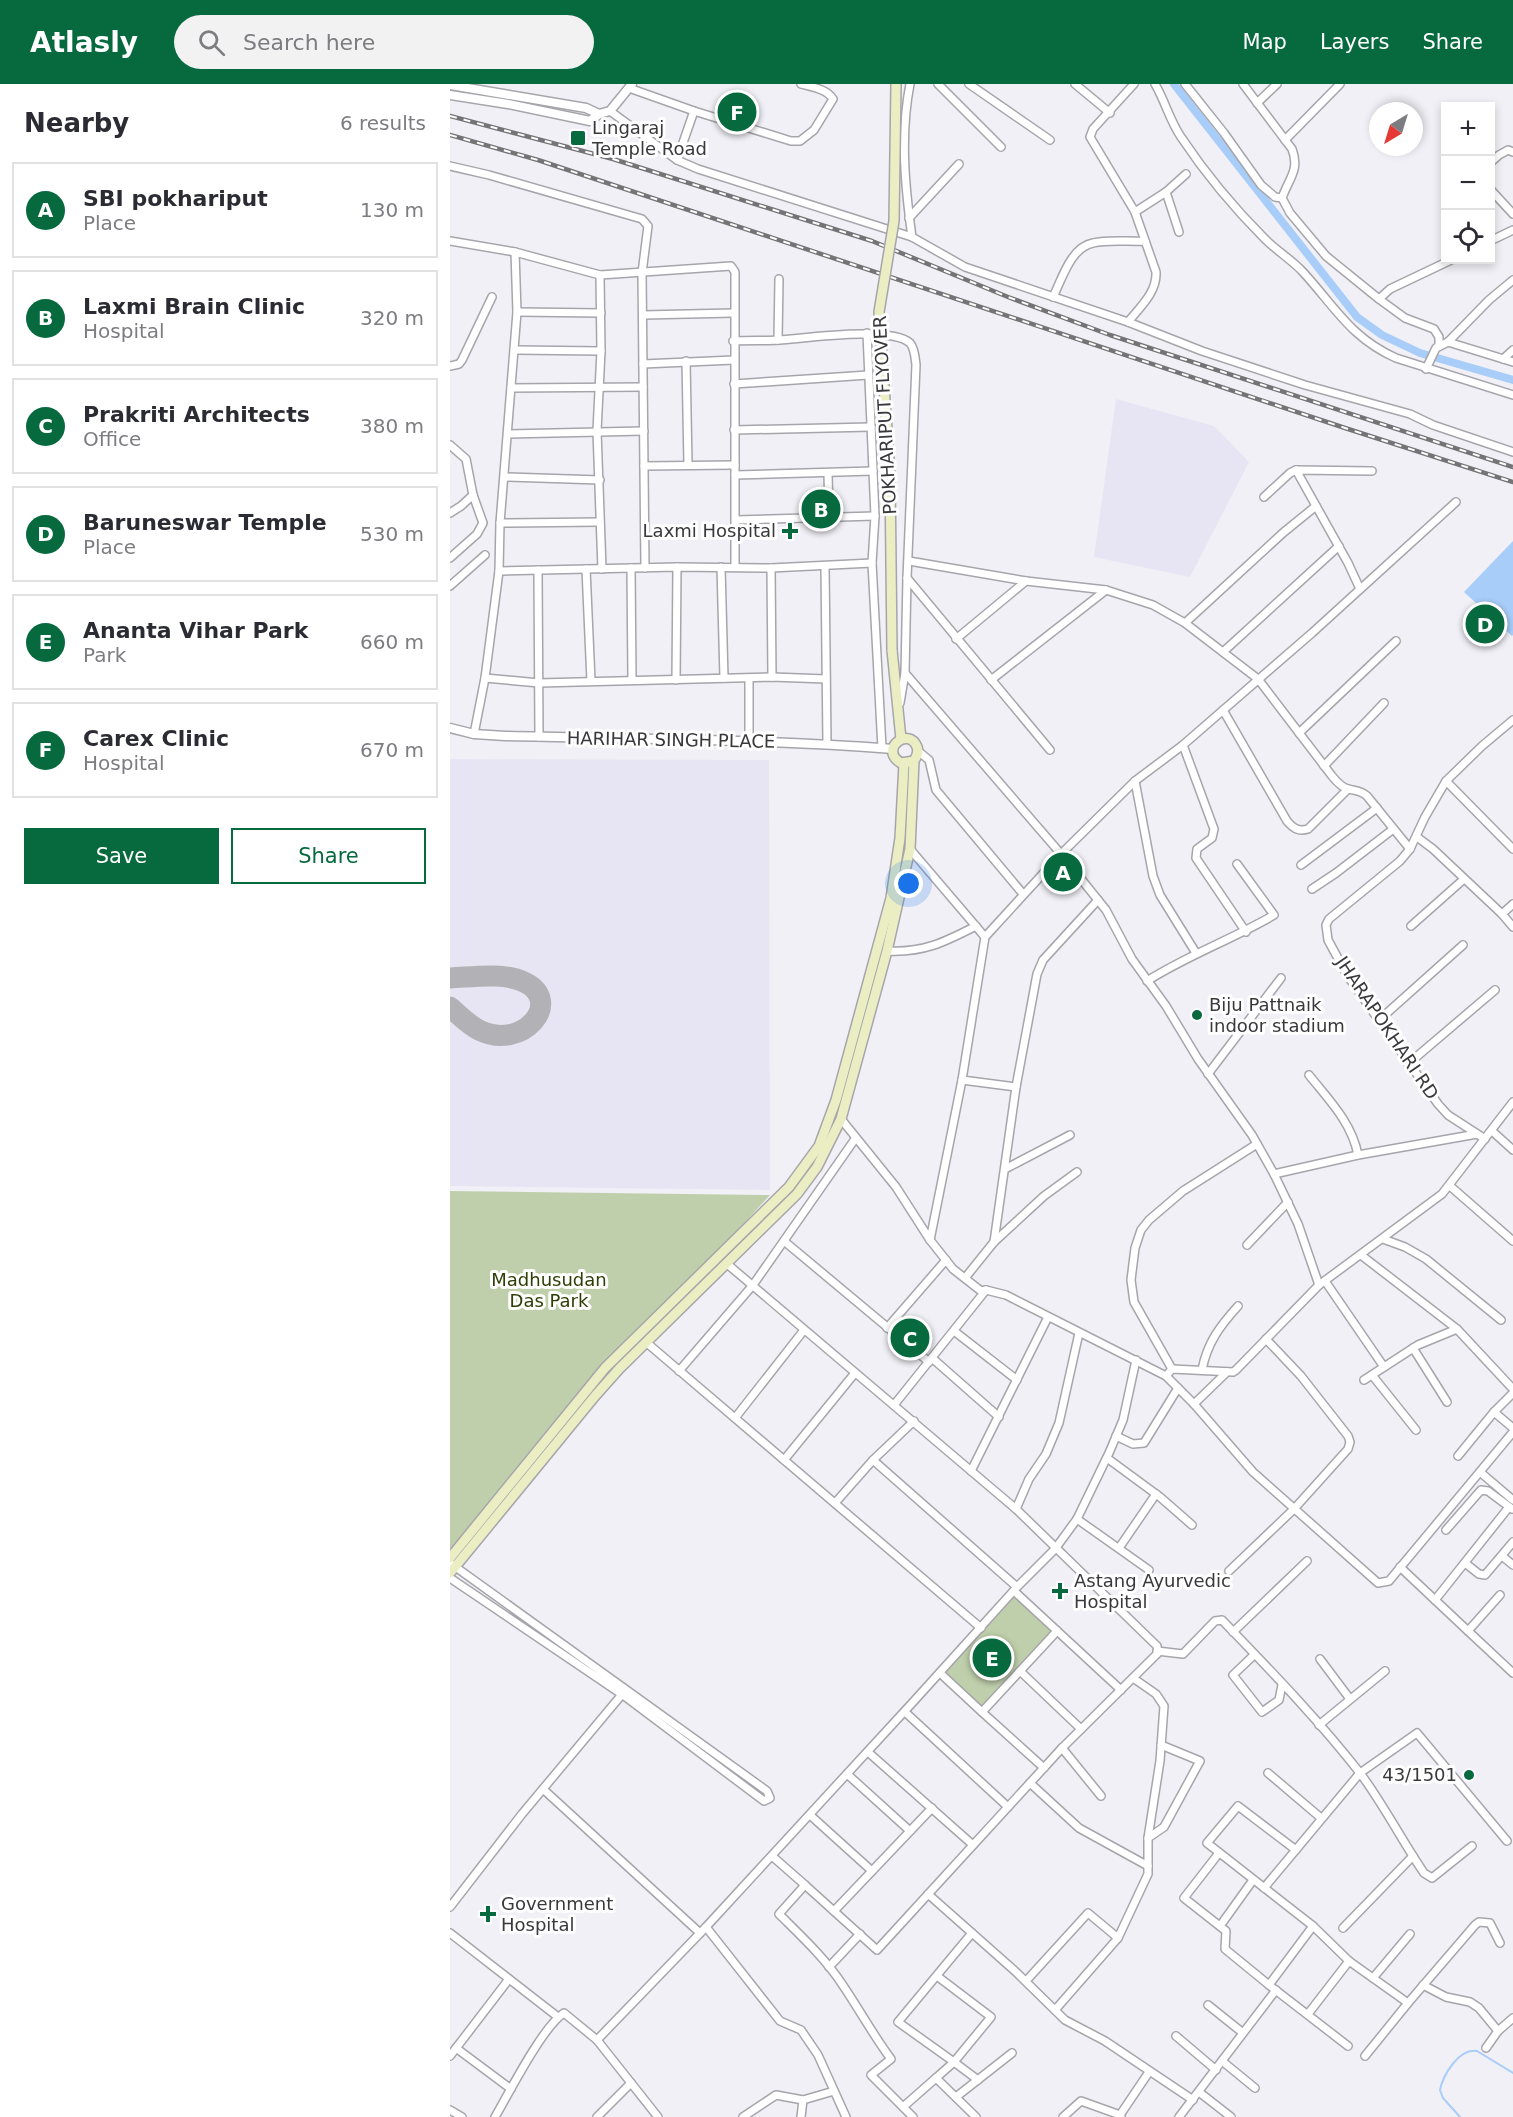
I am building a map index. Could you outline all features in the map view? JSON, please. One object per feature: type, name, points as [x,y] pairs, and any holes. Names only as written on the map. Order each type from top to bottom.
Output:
[{"type":"main road","name":"POKHARIPUT FLYOVER","points":[[896,84],[894,221],[879,312],[890,474],[892,650],[900,740]]},
{"type":"main road","points":[[451,1565],[594,1396],[798,1194],[818,1167],[841,1119],[887,951],[910,849],[914,761],[918,751],[913,741],[905,738],[900,740],[893,749],[894,758],[904,764],[914,761]]},
{"type":"main road","points":[[451,1565],[605,1368],[789,1187],[819,1146],[836,1100],[891,898],[900,838],[904,764]]},
{"type":"street","points":[[450,95],[590,121],[598,114],[609,111],[631,86],[694,111],[791,141],[800,141],[814,130],[833,99],[824,91],[801,84]]},
{"type":"street","points":[[910,84],[903,155],[912,237]]},
{"type":"street","points":[[938,84],[1001,147]]},
{"type":"street","points":[[969,84],[1050,140]]},
{"type":"street","points":[[1075,84],[1110,113]]},
{"type":"street","points":[[1128,322],[1154,290],[1156,272],[1135,212],[1090,137],[1093,129],[1134,84]]},
{"type":"street","points":[[1155,84],[1181,138],[1263,237],[1301,270],[1350,328],[1387,355],[1513,395]]},
{"type":"street","points":[[1185,84],[1261,185],[1275,197],[1282,198]]},
{"type":"street","points":[[1243,84],[1292,149],[1296,166],[1282,198]]},
{"type":"street","points":[[1257,103],[1277,84]]},
{"type":"street","points":[[1285,140],[1340,84]]},
{"type":"street","points":[[450,86],[586,108],[598,114]]},
{"type":"street","points":[[609,111],[677,160],[698,169],[912,237],[965,267],[1128,322],[1202,351],[1305,385],[1410,414],[1433,425],[1513,452]]},
{"type":"street","points":[[677,160],[694,111]]},
{"type":"street","points":[[1495,159],[1504,151],[1513,152]]},
{"type":"street","points":[[909,218],[959,164]]},
{"type":"street","points":[[450,166],[642,219],[648,226],[642,273],[645,568]]},
{"type":"street","points":[[1135,212],[1166,192],[1186,174]]},
{"type":"street","points":[[1166,192],[1179,232]]},
{"type":"street","points":[[1495,194],[1513,214]]},
{"type":"street","points":[[1282,198],[1290,213],[1326,256],[1379,300],[1406,318],[1434,329],[1439,337],[1437,347],[1427,367]]},
{"type":"street","points":[[1495,239],[1513,230]]},
{"type":"street","points":[[450,241],[515,252],[600,275],[731,266],[735,272],[733,313],[735,567]]},
{"type":"street","points":[[1053,297],[1070,261],[1085,246],[1093,243],[1145,241]]},
{"type":"street","points":[[474,734],[485,678],[499,571],[500,523],[518,312],[515,252]]},
{"type":"street","points":[[1379,300],[1390,289],[1443,264]]},
{"type":"street","points":[[600,275],[601,351],[597,431],[602,569]]},
{"type":"street","points":[[778,340],[779,279]]},
{"type":"street","points":[[1437,347],[1448,342],[1489,300],[1513,280]]},
{"type":"street","points":[[450,366],[459,364],[462,360],[492,297]]},
{"type":"street","points":[[518,312],[601,313]]},
{"type":"street","points":[[643,315],[733,313]]},
{"type":"street","points":[[734,341],[867,333],[903,339],[911,344],[916,365],[907,578],[906,673],[898,712]]},
{"type":"street","points":[[867,333],[875,516],[872,563],[882,748]]},
{"type":"street","points":[[1448,342],[1513,362]]},
{"type":"street","points":[[515,350],[601,351]]},
{"type":"street","points":[[1503,359],[1513,350]]},
{"type":"street","points":[[643,364],[734,360]]},
{"type":"street","points":[[686,361],[688,465]]},
{"type":"street","points":[[734,384],[868,375]]},
{"type":"street","points":[[512,388],[643,387]]},
{"type":"street","points":[[734,430],[871,427]]},
{"type":"street","points":[[508,434],[644,430]]},
{"type":"street","points":[[450,445],[466,459],[473,495],[482,517],[482,528],[450,558]]},
{"type":"street","points":[[644,466],[735,465]]},
{"type":"street","points":[[735,475],[873,471]]},
{"type":"street","points":[[1264,497],[1283,479],[1296,471],[1372,471]]},
{"type":"street","points":[[1296,471],[1339,546],[1360,589]]},
{"type":"street","points":[[828,472],[829,517]]},
{"type":"street","points":[[505,477],[600,480]]},
{"type":"street","points":[[450,513],[473,495]]},
{"type":"street","points":[[930,1240],[962,1080],[985,937],[1061,854],[1135,781],[1182,745],[1258,680],[1456,502]]},
{"type":"street","points":[[1185,623],[1284,532],[1316,506]]},
{"type":"street","points":[[736,520],[875,516]]},
{"type":"street","points":[[500,523],[600,522]]},
{"type":"street","points":[[1223,652],[1339,546]]},
{"type":"street","points":[[450,586],[485,555]]},
{"type":"street","points":[[909,561],[1026,581],[1107,590],[1153,605],[1185,623],[1258,680],[1340,785],[1361,791],[1410,849]]},
{"type":"street","points":[[499,571],[677,567],[771,568],[872,563]]},
{"type":"street","points":[[825,566],[827,744]]},
{"type":"street","points":[[676,680],[677,567]]},
{"type":"street","points":[[721,567],[724,678]]},
{"type":"street","points":[[631,568],[632,680]]},
{"type":"street","points":[[771,568],[772,677]]},
{"type":"street","points":[[586,569],[591,681]]},
{"type":"street","points":[[538,570],[539,737]]},
{"type":"street","points":[[907,578],[1050,750]]},
{"type":"street","points":[[956,639],[1026,581]]},
{"type":"street","points":[[991,680],[1107,590]]},
{"type":"street","points":[[1299,733],[1396,641]]},
{"type":"street","points":[[906,673],[1098,900],[1147,981],[1166,1006],[1177,1027],[1275,1174],[1322,1283],[1384,1367]]},
{"type":"street","points":[[485,678],[538,683],[772,677],[826,679]]},
{"type":"street","points":[[749,678],[750,741]]},
{"type":"street","points":[[1324,766],[1384,703]]},
{"type":"street","points":[[1223,710],[1287,821],[1294,829],[1302,831],[1308,829],[1348,789]]},
{"type":"street","name":"JHARAPOKHARI RD","points":[[1485,1139],[1448,1115],[1408,1064],[1347,975],[1328,940],[1326,925],[1329,919],[1400,861],[1417,837],[1425,817],[1446,781],[1513,720]]},
{"type":"street","name":"HARIHAR SINGH PLACE","points":[[450,728],[474,734],[750,741],[893,749]]},
{"type":"street","points":[[1182,745],[1214,829],[1214,835],[1209,841],[1197,849],[1196,858],[1246,932]]},
{"type":"street","points":[[918,751],[928,760],[936,790],[1023,894]]},
{"type":"street","points":[[1135,781],[1153,876],[1160,896],[1196,953]]},
{"type":"street","points":[[1446,781],[1513,849]]},
{"type":"street","points":[[1301,865],[1377,808]]},
{"type":"street","points":[[1312,889],[1392,830]]},
{"type":"street","points":[[1417,837],[1433,849],[1513,927]]},
{"type":"street","points":[[910,849],[985,937]]},
{"type":"street","points":[[1147,981],[1196,953],[1246,932],[1274,915],[1237,864]]},
{"type":"street","points":[[1411,926],[1464,879]]},
{"type":"street","points":[[994,1242],[1016,1087],[1038,974],[1043,960],[1098,900]]},
{"type":"street","points":[[1502,914],[1513,904]]},
{"type":"street","points":[[887,951],[909,952],[932,947],[976,926]]},
{"type":"street","points":[[1378,1021],[1463,945]]},
{"type":"street","points":[[1208,1074],[1281,978]]},
{"type":"street","points":[[1408,1064],[1495,990]]},
{"type":"street","points":[[1309,1075],[1350,1127],[1358,1155]]},
{"type":"street","points":[[962,1080],[1016,1087]]},
{"type":"street","points":[[1172,1369],[1227,1372],[1236,1370],[1322,1283],[1431,1203],[1450,1186],[1513,1102]]},
{"type":"street","points":[[841,1119],[896,1187],[930,1240],[965,1278],[981,1291],[1006,1295],[1166,1376],[1194,1404],[1253,1472],[1378,1583],[1389,1581],[1513,1432]]},
{"type":"street","points":[[1492,1131],[1513,1149]]},
{"type":"street","points":[[1275,1174],[1358,1155],[1477,1134]]},
{"type":"street","points":[[1005,1169],[1071,1135]]},
{"type":"street","points":[[679,1371],[753,1285],[855,1139]]},
{"type":"street","points":[[1172,1369],[1134,1302],[1131,1280],[1135,1248],[1141,1230],[1149,1220],[1183,1191],[1257,1144]]},
{"type":"street","points":[[965,1278],[994,1242],[1044,1196],[1077,1172]]},
{"type":"street","points":[[1450,1186],[1513,1241]]},
{"type":"street","points":[[1247,1245],[1288,1202]]},
{"type":"street","points":[[1383,1239],[1405,1247],[1426,1259],[1501,1320]]},
{"type":"street","points":[[784,1241],[887,1328],[999,1417]]},
{"type":"street","points":[[1361,1255],[1457,1329],[1513,1391],[1458,1456]]},
{"type":"street","points":[[887,1328],[946,1260]]},
{"type":"street","points":[[726,1263],[1016,1509],[1156,1646],[1158,1653],[1044,1767],[877,1950],[772,1856]]},
{"type":"street","points":[[894,1405],[986,1290]]},
{"type":"street","points":[[1202,1370],[1210,1342],[1238,1306]]},
{"type":"street","points":[[971,1471],[1048,1317]]},
{"type":"street","points":[[1364,1380],[1413,1348],[1457,1329]]},
{"type":"street","points":[[735,1418],[804,1330]]},
{"type":"street","points":[[954,1331],[1017,1380]]},
{"type":"street","points":[[1016,1509],[1029,1479],[1046,1454],[1059,1423],[1079,1333]]},
{"type":"street","points":[[1229,1571],[1294,1509],[1348,1449],[1350,1442],[1348,1436],[1300,1376],[1266,1339]]},
{"type":"street","points":[[646,1342],[981,1628]]},
{"type":"street","points":[[1413,1348],[1447,1402]]},
{"type":"street","points":[[597,2040],[703,1930],[905,1712],[1015,1589],[1055,1549],[1077,1519],[1107,1458],[1123,1420],[1136,1360]]},
{"type":"street","points":[[1166,1376],[1172,1369]]},
{"type":"street","points":[[1194,1404],[1227,1372]]},
{"type":"street","points":[[784,1460],[855,1373]]},
{"type":"street","points":[[1372,1375],[1416,1430]]},
{"type":"street","points":[[1116,1436],[1133,1444],[1144,1443],[1178,1388]]},
{"type":"street","points":[[1494,1412],[1513,1428]]},
{"type":"street","points":[[835,1503],[873,1460],[914,1421]]},
{"type":"street","points":[[1107,1458],[1156,1494],[1192,1525]]},
{"type":"street","points":[[873,1460],[1015,1589],[1120,1690]]},
{"type":"street","points":[[1479,1472],[1512,1506]]},
{"type":"street","points":[[1446,1530],[1481,1490],[1488,1491],[1512,1506]]},
{"type":"street","points":[[1119,1548],[1156,1494]]},
{"type":"street","points":[[1435,1600],[1512,1506]]},
{"type":"street","points":[[1077,1519],[1149,1570]]},
{"type":"street","points":[[1465,1563],[1479,1574],[1485,1575],[1513,1542]]},
{"type":"street","points":[[1502,1556],[1513,1565]]},
{"type":"street","points":[[1233,1632],[1307,1561]]},
{"type":"street","points":[[450,1578],[625,1692],[764,1801],[770,1798],[767,1791],[625,1692],[451,1565]]},
{"type":"street","points":[[1400,1567],[1513,1673]]},
{"type":"street","points":[[1468,1631],[1500,1595]]},
{"type":"street","points":[[1157,1651],[1183,1654],[1215,1621],[1222,1620],[1360,1773],[1424,1873],[1432,1878],[1472,1846]]},
{"type":"street","points":[[982,1712],[1057,1631]]},
{"type":"street","points":[[1254,1655],[1233,1675],[1262,1712],[1279,1700],[1282,1685]]},
{"type":"street","points":[[1320,1659],[1350,1699]]},
{"type":"street","points":[[1020,1671],[1081,1729]]},
{"type":"street","points":[[1319,1725],[1385,1671]]},
{"type":"street","points":[[940,1673],[1044,1767]]},
{"type":"street","points":[[1055,2010],[1118,1938],[1148,1874],[1148,1838],[1164,1706],[1156,1694],[1133,1678]]},
{"type":"street","points":[[450,1907],[543,1789],[625,1692]]},
{"type":"street","points":[[905,1712],[1008,1807]]},
{"type":"street","points":[[1264,1888],[1360,1773],[1417,1733],[1506,1841]]},
{"type":"street","points":[[1148,1838],[1164,1827],[1200,1761],[1161,1745]]},
{"type":"street","points":[[1062,1748],[1101,1796]]},
{"type":"street","points":[[868,1752],[973,1845]]},
{"type":"street","points":[[1268,1773],[1321,1818]]},
{"type":"street","points":[[847,1774],[910,1831]]},
{"type":"street","points":[[1030,1783],[1079,1828],[1148,1866]]},
{"type":"street","points":[[543,1789],[703,1930],[780,2021],[801,2030],[818,2055],[846,2117]]},
{"type":"street","points":[[1296,1850],[1238,1806],[1207,1843],[1313,1926],[1349,1961],[1408,2002]]},
{"type":"street","points":[[834,1911],[932,1808]]},
{"type":"street","points":[[810,1815],[872,1871]]},
{"type":"street","points":[[1219,1853],[1184,1898],[1226,1931],[1225,1949],[1348,2046]]},
{"type":"street","points":[[1343,1928],[1413,1857]]},
{"type":"street","points":[[1220,1926],[1253,1880]]},
{"type":"street","points":[[805,1885],[778,1914],[809,1943],[841,1982],[871,2032],[891,2059],[871,2075],[913,2117]]},
{"type":"street","points":[[928,1893],[1026,1981],[1065,2020],[1105,2041],[1193,2100]]},
{"type":"street","points":[[1026,1981],[1088,1913],[1118,1938]]},
{"type":"street","points":[[1365,2056],[1408,2002],[1479,1922],[1490,1923],[1500,1943]]},
{"type":"street","points":[[1179,2117],[1244,2033],[1313,1926]]},
{"type":"street","points":[[450,1933],[558,2017]]},
{"type":"street","points":[[972,1933],[898,2022],[978,2080]]},
{"type":"street","points":[[829,1967],[860,1934]]},
{"type":"street","points":[[1373,1978],[1410,1934]]},
{"type":"street","points":[[1308,2014],[1349,1961]]},
{"type":"street","points":[[903,2107],[954,2062],[991,2017],[937,1976]]},
{"type":"street","points":[[450,2056],[509,1979]]},
{"type":"street","points":[[1423,1985],[1446,1997],[1470,2002],[1479,2008],[1498,2031]]},
{"type":"street","points":[[1208,2005],[1244,2033]]},
{"type":"street","points":[[495,2117],[539,2042],[558,2017],[564,2013],[597,2040],[658,2117]]},
{"type":"street","points":[[1486,2048],[1498,2031],[1513,2018]]},
{"type":"street","points":[[1176,2037],[1216,2070]]},
{"type":"street","points":[[456,2048],[511,2089]]},
{"type":"street","points":[[956,2097],[1012,2053]]},
{"type":"street","points":[[1222,2061],[1255,2088]]},
{"type":"street","points":[[1063,2117],[1081,2102],[1120,2116],[1149,2072]]},
{"type":"street","points":[[936,2078],[976,2117]]},
{"type":"street","points":[[597,2117],[631,2083]]},
{"type":"street","points":[[743,2117],[776,2095],[803,2100],[834,2091]]},
{"type":"street","points":[[1199,2092],[1231,2117]]},
{"type":"street","points":[[801,2117],[803,2100]]},
{"type":"street","points":[[450,2110],[462,2117]]},
{"type":"shaded area","points":[[1116,399],[1214,426],[1249,462],[1190,577],[1094,557]]},
{"type":"shaded area","points":[[450,759],[769,760],[770,1190],[450,1186]]},
{"type":"green space","name":"Madhusudan Das Park","points":[[450,1191],[770,1195],[552,1432],[450,1558]]},
{"type":"green space","points":[[1014,1592],[1056,1631],[981,1708],[942,1672]]},
{"type":"water","points":[[1513,541],[1513,635],[1512,636],[1464,592]]},
{"type":"waterway","points":[[1174,84],[1357,317],[1382,335],[1420,353],[1513,380]]},
{"type":"waterway","points":[[1460,2117],[1443,2098],[1440,2090],[1448,2070],[1458,2058],[1470,2051],[1477,2051],[1513,2073]]},
{"type":"taxiway","points":[[450,978],[488,976],[516,979],[536,990],[540,1001],[539,1011],[533,1021],[523,1029],[510,1034],[495,1035],[479,1030],[450,1007]]},
{"type":"railway","points":[[450,116],[613,159],[872,241],[1008,297],[1110,335],[1513,467]]},
{"type":"railway","points":[[450,135],[538,160],[1513,482]]},
{"type":"place","name":"Carex Clinic","points":[[737,112]]},
{"type":"place","name":"Lingaraj Temple Road","points":[[578,138]]},
{"type":"place","name":"Laxmi Brain Clinic","points":[[821,509]]},
{"type":"place","name":"Laxmi Hospital","points":[[790,531]]},
{"type":"place","name":"Baruneswar Temple","points":[[1485,624]]},
{"type":"place","name":"SBI pokhariput","points":[[1063,872]]},
{"type":"place","name":"Biju Pattnaik indoor stadium","points":[[1197,1015]]},
{"type":"place","name":"Prakriti Architects","points":[[910,1338]]},
{"type":"place","name":"Astang Ayurvedic Hospital","points":[[1060,1591]]},
{"type":"place","name":"Ananta Vihar Park","points":[[992,1658]]},
{"type":"place","name":"43/1501","points":[[1469,1775]]},
{"type":"place","name":"Government Hospital","points":[[488,1914]]}]
